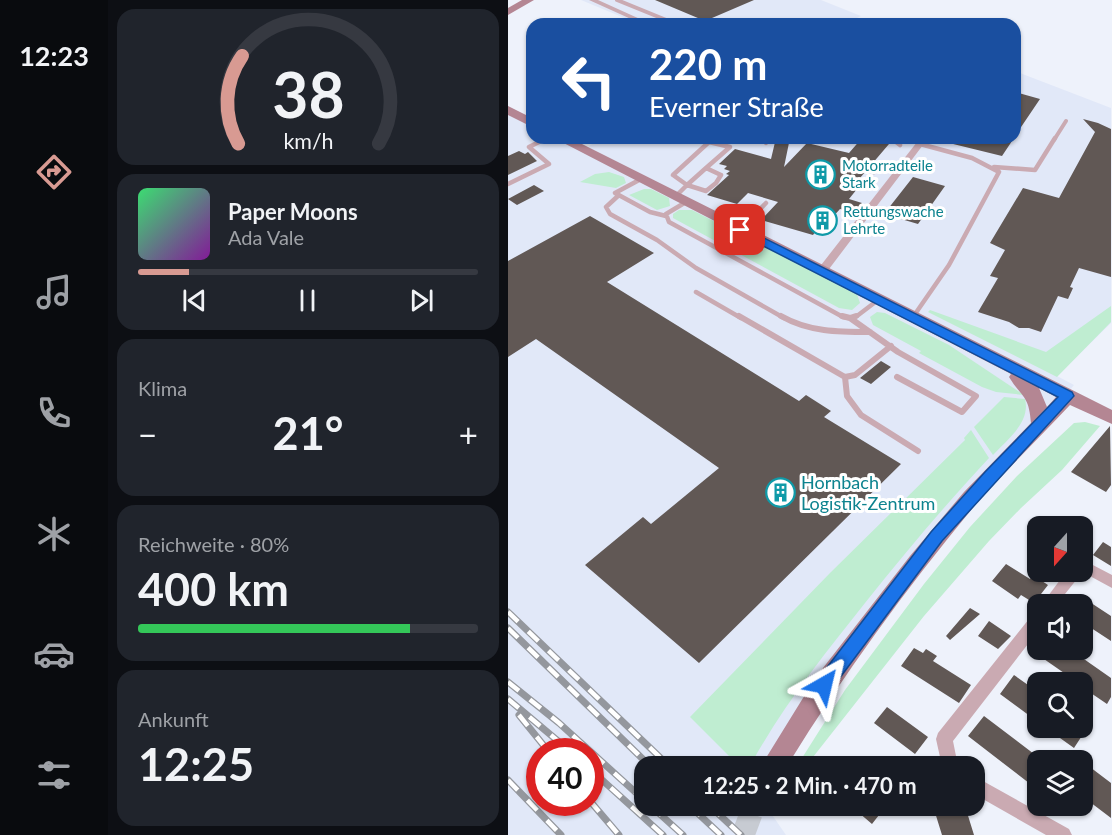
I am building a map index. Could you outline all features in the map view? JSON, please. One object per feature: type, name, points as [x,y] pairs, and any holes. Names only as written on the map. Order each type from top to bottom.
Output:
[{"type":"street","points":[[508,12],[529,0]]},
{"type":"street","points":[[592,0],[634,18]]},
{"type":"street","points":[[508,110],[526,120]]},
{"type":"street","points":[[572,144],[1111,418]]},
{"type":"street","points":[[822,272],[918,144]]},
{"type":"street","points":[[1001,362],[1034,392],[1040,424]]},
{"type":"street","points":[[779,756],[824,685],[917,562],[971,497],[1068,396]]},
{"type":"street","points":[[1093,571],[1111,582]]},
{"type":"street","points":[[1057,594],[1066,582]]},
{"type":"street","points":[[948,756],[944,740],[1027,633]]},
{"type":"street","points":[[985,790],[1063,835]]},
{"type":"lane","points":[[617,0],[661,18]]},
{"type":"lane","points":[[932,144],[994,167],[1035,170],[1066,121]]},
{"type":"lane","points":[[508,184],[549,164],[529,147],[535,144]]},
{"type":"lane","points":[[706,168],[721,174],[716,183],[706,191],[673,177],[674,173],[707,144]]},
{"type":"lane","points":[[666,216],[681,199],[688,185],[730,147],[717,144]]},
{"type":"lane","points":[[874,172],[884,163],[902,168]]},
{"type":"lane","points":[[913,317],[928,297],[967,233],[999,172],[994,167]]},
{"type":"lane","points":[[641,179],[615,193],[650,212],[666,216],[669,222],[843,317],[857,316],[878,300]]},
{"type":"lane","points":[[619,195],[607,204],[606,207],[610,214],[657,240],[696,268],[789,321],[804,329],[872,332]]},
{"type":"lane","points":[[740,230],[766,203]]},
{"type":"lane","points":[[696,292],[845,377],[855,375],[891,346]]},
{"type":"lane","points":[[850,318],[891,346],[976,396],[962,412],[897,377]]},
{"type":"lane","points":[[845,377],[847,396],[861,415],[918,451]]},
{"type":"shaded area","points":[[581,0],[821,0],[861,16],[857,18],[624,18]]},
{"type":"shaded area","points":[[1021,73],[1111,108],[1111,323],[1057,376],[1074,385],[825,682],[781,756],[634,756],[634,816],[773,816],[786,835],[508,835],[508,106],[526,116],[526,144],[582,144],[588,147],[592,144],[1021,144]]},
{"type":"green space","points":[[609,172],[624,177],[626,183],[616,188],[580,182],[595,174]]},
{"type":"green space","points":[[644,189],[651,189],[669,198],[670,206],[657,210],[629,195]]},
{"type":"green space","points":[[679,210],[692,210],[857,294],[860,303],[852,310],[839,308],[673,218],[673,214]]},
{"type":"green space","points":[[1111,306],[1111,322],[1057,377],[928,312],[930,310],[1046,352]]},
{"type":"green space","points":[[877,312],[885,313],[949,345],[1024,395],[996,392],[982,387],[919,353],[921,351],[873,325],[870,317]]},
{"type":"green space","points":[[1004,397],[1025,399],[1026,407],[1017,430],[993,455],[974,427]]},
{"type":"green space","points":[[1085,422],[1100,426],[1062,470],[989,541],[924,616],[814,756],[803,756],[845,690],[924,584],[970,527],[1017,476],[1074,423]]},
{"type":"green space","points":[[971,430],[989,458],[865,603],[789,702],[755,756],[729,756],[690,717],[830,573],[965,440],[964,438]]},
{"type":"building","points":[[655,0],[754,0],[712,18],[698,18]]},
{"type":"building","points":[[1021,94],[1040,99],[1021,127]]},
{"type":"building","points":[[1083,119],[1111,129],[1111,277],[1079,268],[1070,287],[1073,288],[1068,299],[1058,296],[1041,332],[1019,328],[1009,322],[978,312],[998,278],[990,276],[1005,250],[990,243],[1023,188],[1059,198],[1095,132]]},
{"type":"building","points":[[775,144],[789,144],[784,167],[806,144],[849,153],[857,144],[889,144],[860,178],[865,179],[849,199],[862,203],[855,213],[840,209],[831,219],[833,228],[826,231],[820,225],[813,235],[761,220],[778,202],[748,193],[737,204],[707,195],[729,175],[726,174],[730,171],[724,169],[727,166],[719,164],[735,149],[771,159]]},
{"type":"building","points":[[953,144],[1010,144],[1002,156]]},
{"type":"building","points":[[519,151],[525,154],[528,152],[537,161],[508,175],[508,156]]},
{"type":"building","points":[[913,177],[945,186],[918,224],[884,214]]},
{"type":"building","points":[[534,185],[544,191],[517,205],[508,199]]},
{"type":"building","name":"Hornbach Logistik-Zentrum","points":[[590,216],[654,253],[607,282],[799,401],[806,395],[831,411],[824,417],[901,464],[699,663],[585,565],[643,517],[651,524],[719,468],[536,339],[508,357],[508,261]]},
{"type":"building","points":[[881,361],[891,367],[871,384],[860,378]]},
{"type":"building","points":[[1110,426],[1111,485],[1106,492],[1071,472]]},
{"type":"building","points":[[1103,542],[1111,547],[1111,566],[1093,555]]},
{"type":"building","points":[[1006,564],[1027,577],[1027,582],[1044,582],[1048,585],[1041,594],[1027,594],[1027,599],[1021,595],[1018,599],[992,581]]},
{"type":"building","points":[[1093,604],[1111,616],[1111,641],[1093,629]]},
{"type":"building","points":[[970,608],[980,614],[950,640],[946,636]]},
{"type":"building","points":[[989,621],[1011,636],[998,649],[978,636]]},
{"type":"building","points":[[914,648],[923,653],[926,649],[937,656],[933,661],[971,685],[959,703],[901,666]]},
{"type":"building","points":[[1045,660],[1085,660],[1111,678],[1111,697],[1107,704],[1093,694],[1093,672],[1063,672]]},
{"type":"building","points":[[1014,675],[1027,684],[1027,714],[1000,694]]},
{"type":"building","points":[[887,707],[928,737],[915,754],[874,723]]},
{"type":"building","points":[[984,716],[1029,750],[1027,782],[968,736]]},
{"type":"building","points":[[1060,738],[1080,738],[1074,748]]},
{"type":"building","points":[[1093,769],[1111,783],[1111,818],[1093,804]]},
{"type":"building","points":[[863,816],[878,816],[872,824]]},
{"type":"building","points":[[936,816],[968,816],[974,835],[942,835]]},
{"type":"tunnel","points":[[743,835],[750,816]]},
{"type":"railway","points":[[508,612],[659,756]]},
{"type":"railway","points":[[508,628],[640,756]]},
{"type":"railway","points":[[508,682],[559,723],[634,791]]},
{"type":"railway","points":[[508,699],[554,738]]},
{"type":"railway","points":[[519,715],[538,738]]},
{"type":"railway","points":[[508,780],[561,835]]},
{"type":"railway","points":[[604,782],[663,835]]},
{"type":"railway","points":[[603,816],[619,835]]},
{"type":"railway","points":[[662,816],[683,835]]},
{"type":"railway","points":[[701,816],[721,835]]},
{"type":"railway","points":[[721,816],[741,835]]},
{"type":"place","name":"Motorradteile Stark","points":[[821,175]]},
{"type":"place","name":"Rettungswache Lehrte","points":[[822,221]]},
{"type":"place","name":"Hornbach Logistik-Zentrum","points":[[780,493]]},
{"type":"route","points":[[740,230],[1068,396],[991,476],[937,537],[824,685]]}]
